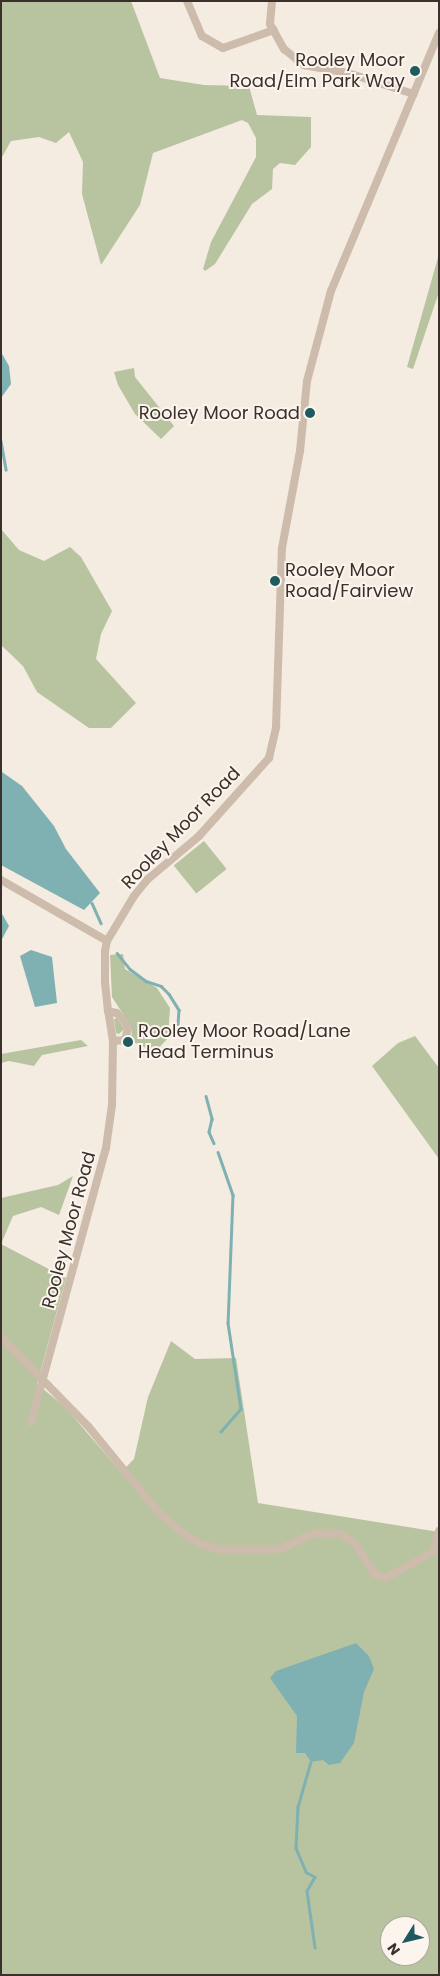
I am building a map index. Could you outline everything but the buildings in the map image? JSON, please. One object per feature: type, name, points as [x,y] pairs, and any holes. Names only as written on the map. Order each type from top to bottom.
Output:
[{"type":"street","points":[[187,1],[202,36],[223,48],[274,30]]},
{"type":"street","points":[[272,1],[270,24],[284,49],[304,66],[348,73],[414,94]]},
{"type":"street","name":"Rooley Moor Road","points":[[32,1422],[106,1148],[112,1105],[113,1042],[105,981],[107,941],[134,896],[148,880],[199,836],[269,758],[276,727],[282,548],[300,451],[307,381],[331,292],[439,33]]},
{"type":"street","points":[[1,880],[107,941]]},
{"type":"street","points":[[108,1011],[117,1012],[128,1028],[125,1040],[113,1042]]},
{"type":"street","points":[[1,1337],[88,1426],[159,1513],[188,1537],[203,1545],[218,1549],[280,1549],[315,1533],[339,1533],[355,1543],[374,1573],[385,1578],[433,1552],[439,1531]]},
{"type":"green space","points":[[1,1],[131,1],[160,78],[204,85],[249,86],[257,115],[311,117],[311,147],[295,165],[280,163],[273,169],[272,189],[252,204],[215,264],[205,271],[203,269],[211,242],[256,157],[256,138],[248,123],[242,120],[153,153],[140,205],[101,265],[82,194],[83,162],[69,132],[56,143],[39,137],[11,141],[1,159]]},
{"type":"green space","points":[[439,254],[439,292],[413,369],[407,367]]},
{"type":"green space","points":[[134,368],[135,377],[174,426],[161,439],[135,414],[118,385],[114,372]]},
{"type":"green space","points":[[1,529],[19,550],[44,561],[70,547],[81,557],[112,611],[101,634],[96,659],[136,703],[111,728],[89,728],[37,692],[23,666],[1,645]]},
{"type":"green space","points":[[204,841],[227,869],[196,894],[174,866]]},
{"type":"green space","points":[[123,954],[125,969],[157,988],[170,1008],[168,1038],[155,1052],[131,1041],[132,1028],[112,997],[110,955]]},
{"type":"green space","points":[[117,1018],[124,1029],[119,1034],[116,1033],[114,1019]]},
{"type":"green space","points":[[415,1036],[439,1068],[439,1159],[372,1066],[398,1043]]},
{"type":"green space","points":[[81,1040],[88,1046],[42,1055],[34,1066],[9,1061],[1,1063],[1,1054]]},
{"type":"green space","points":[[73,1176],[59,1215],[41,1207],[13,1216],[1,1244],[1,1198],[58,1185]]},
{"type":"green space","points":[[1,1244],[66,1278],[37,1384],[65,1407],[121,1472],[134,1459],[148,1397],[171,1341],[195,1359],[236,1358],[258,1503],[439,1532],[439,1975],[1,1975]]},
{"type":"water","points":[[1,352],[9,366],[11,384],[1,398]]},
{"type":"water","points":[[2,772],[22,786],[54,826],[66,849],[100,893],[84,910],[1,865]]},
{"type":"water","points":[[1,912],[9,926],[1,941]]},
{"type":"water","points":[[31,950],[52,957],[57,1003],[35,1007],[20,956]]},
{"type":"water","points":[[356,1643],[369,1656],[374,1669],[364,1692],[354,1743],[340,1763],[329,1765],[323,1760],[311,1762],[305,1753],[296,1753],[297,1716],[270,1678],[276,1671]]},
{"type":"waterway","points":[[1,441],[6,470]]},
{"type":"waterway","points":[[92,903],[101,923]]},
{"type":"waterway","points":[[117,953],[130,969],[146,981],[161,986],[169,994],[179,1010],[178,1024]]},
{"type":"waterway","points":[[206,1096],[212,1119],[209,1132],[214,1143]]},
{"type":"waterway","points":[[218,1152],[233,1195],[228,1323],[241,1409],[221,1432]]},
{"type":"waterway","points":[[311,1762],[298,1807],[296,1848],[306,1872],[315,1877],[307,1891],[315,1947]]},
{"type":"place","name":"Rooley Moor Road/Elm Park Way","points":[[415,71]]},
{"type":"place","name":"Rooley Moor Road","points":[[310,413]]},
{"type":"place","name":"Rooley Moor Road/Fairview","points":[[275,581]]},
{"type":"place","name":"Rooley Moor Road/Lane Head Terminus","points":[[128,1042]]}]
